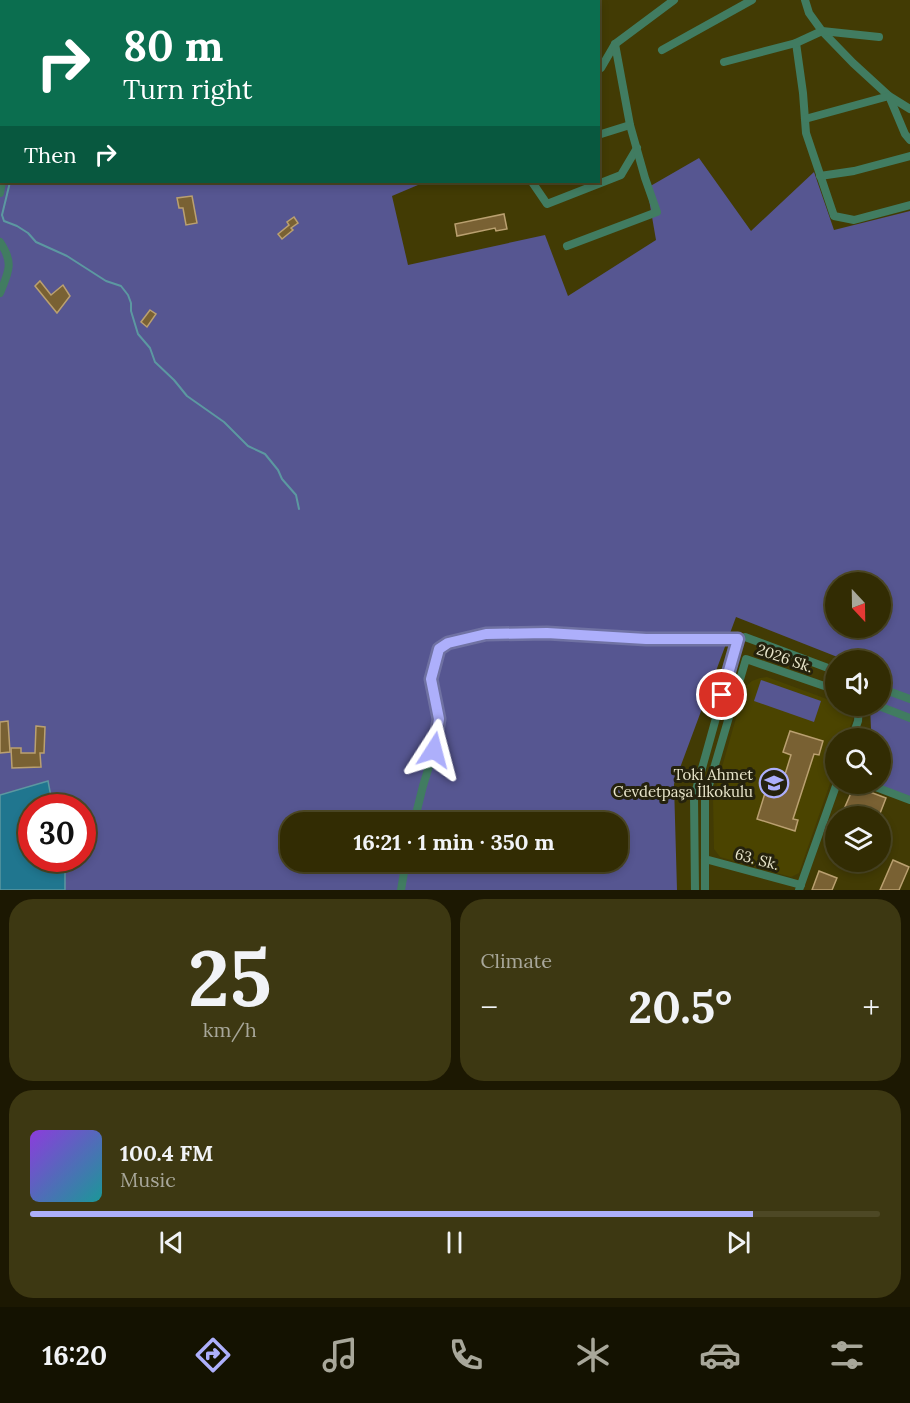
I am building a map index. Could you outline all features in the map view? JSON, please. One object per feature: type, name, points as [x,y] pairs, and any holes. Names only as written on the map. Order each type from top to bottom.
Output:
[{"type":"street","points":[[600,67],[615,44],[674,0]]},
{"type":"street","points":[[662,50],[752,0]]},
{"type":"street","points":[[805,0],[809,13],[822,31],[889,96],[910,109]]},
{"type":"street","points":[[724,62],[796,43],[822,31],[879,37]]},
{"type":"street","points":[[796,43],[806,133],[834,216],[854,220],[910,205]]},
{"type":"street","points":[[567,246],[657,212],[630,125],[615,44]]},
{"type":"street","points":[[805,119],[889,96]]},
{"type":"street","points":[[889,96],[905,134],[910,140]]},
{"type":"street","points":[[600,134],[630,125]]},
{"type":"street","points":[[533,183],[547,204],[621,175],[637,148]]},
{"type":"street","points":[[820,176],[854,171],[910,156]]},
{"type":"street","points":[[0,242],[7,253],[9,270],[0,293]]},
{"type":"street","points":[[416,812],[434,750],[439,719],[431,679],[439,649],[448,643],[486,634],[547,633],[646,639],[738,639]]},
{"type":"street","name":"2026 Sk.","points":[[694,890],[694,797],[738,639],[745,637],[825,667]]},
{"type":"street","name":"2026 Sk.","points":[[705,890],[705,799],[746,659],[825,686]]},
{"type":"street","points":[[891,692],[910,699]]},
{"type":"street","points":[[891,711],[910,718]]},
{"type":"street","points":[[891,793],[910,800]]},
{"type":"street","points":[[800,887],[833,794]]},
{"type":"street","name":"63. Sk.","points":[[705,858],[800,887]]},
{"type":"street","points":[[401,890],[404,872]]},
{"type":"shaded area","points":[[699,158],[751,231],[814,172],[834,230],[910,211],[910,800],[891,793],[891,728],[871,728],[870,716],[891,716],[891,650],[825,650],[825,652],[736,617],[674,784],[677,890],[0,890],[0,183],[423,183],[392,196],[408,265],[545,235],[568,296],[656,240],[647,188]]},
{"type":"shaded area","name":"Toki Ahmet Cevdetpaşa İlkokulu","points":[[767,677],[825,698],[825,716],[854,716],[850,728],[825,728],[826,794],[799,873],[791,877],[720,857],[714,849],[713,798],[745,687],[760,678]]},
{"type":"shaded area","points":[[761,680],[821,701],[814,722],[754,701]]},
{"type":"water","points":[[48,781],[50,794],[18,794],[18,872],[65,872],[65,890],[0,890],[0,795]]},
{"type":"building","points":[[192,196],[197,223],[186,225],[183,208],[179,208],[177,198]]},
{"type":"building","points":[[504,214],[507,229],[496,231],[495,228],[457,236],[455,224]]},
{"type":"building","points":[[294,217],[298,223],[282,239],[278,234],[289,225],[287,222]]},
{"type":"building","points":[[40,281],[51,295],[63,285],[70,296],[57,313],[35,286]]},
{"type":"building","points":[[150,310],[156,314],[147,327],[141,322]]},
{"type":"building","points":[[8,721],[10,752],[0,753],[0,722]]},
{"type":"building","points":[[36,726],[45,727],[44,753],[40,753],[41,767],[12,768],[11,748],[21,748],[21,753],[35,753]]},
{"type":"building","points":[[790,731],[823,741],[819,755],[814,754],[793,819],[798,820],[795,831],[757,819],[765,793],[778,797],[791,755],[783,752]]},
{"type":"building","points":[[851,794],[875,794],[886,798],[883,806],[845,806]]},
{"type":"building","points":[[893,860],[909,867],[899,890],[880,890],[888,872],[891,872]]},
{"type":"building","points":[[819,871],[837,878],[832,890],[812,890]]},
{"type":"waterway","points":[[10,183],[2,215],[4,221],[17,226],[36,242],[67,256],[106,281],[121,286],[131,303],[138,334],[150,348],[155,362],[187,396],[224,422],[248,446],[265,454],[296,495],[299,509]]},
{"type":"place","name":"Toki Ahmet Cevdetpaşa İlkokulu","points":[[774,783]]},
{"type":"route","points":[[434,750],[439,719],[431,679],[439,649],[448,643],[486,634],[547,633],[646,639],[738,639],[722,695]]}]
